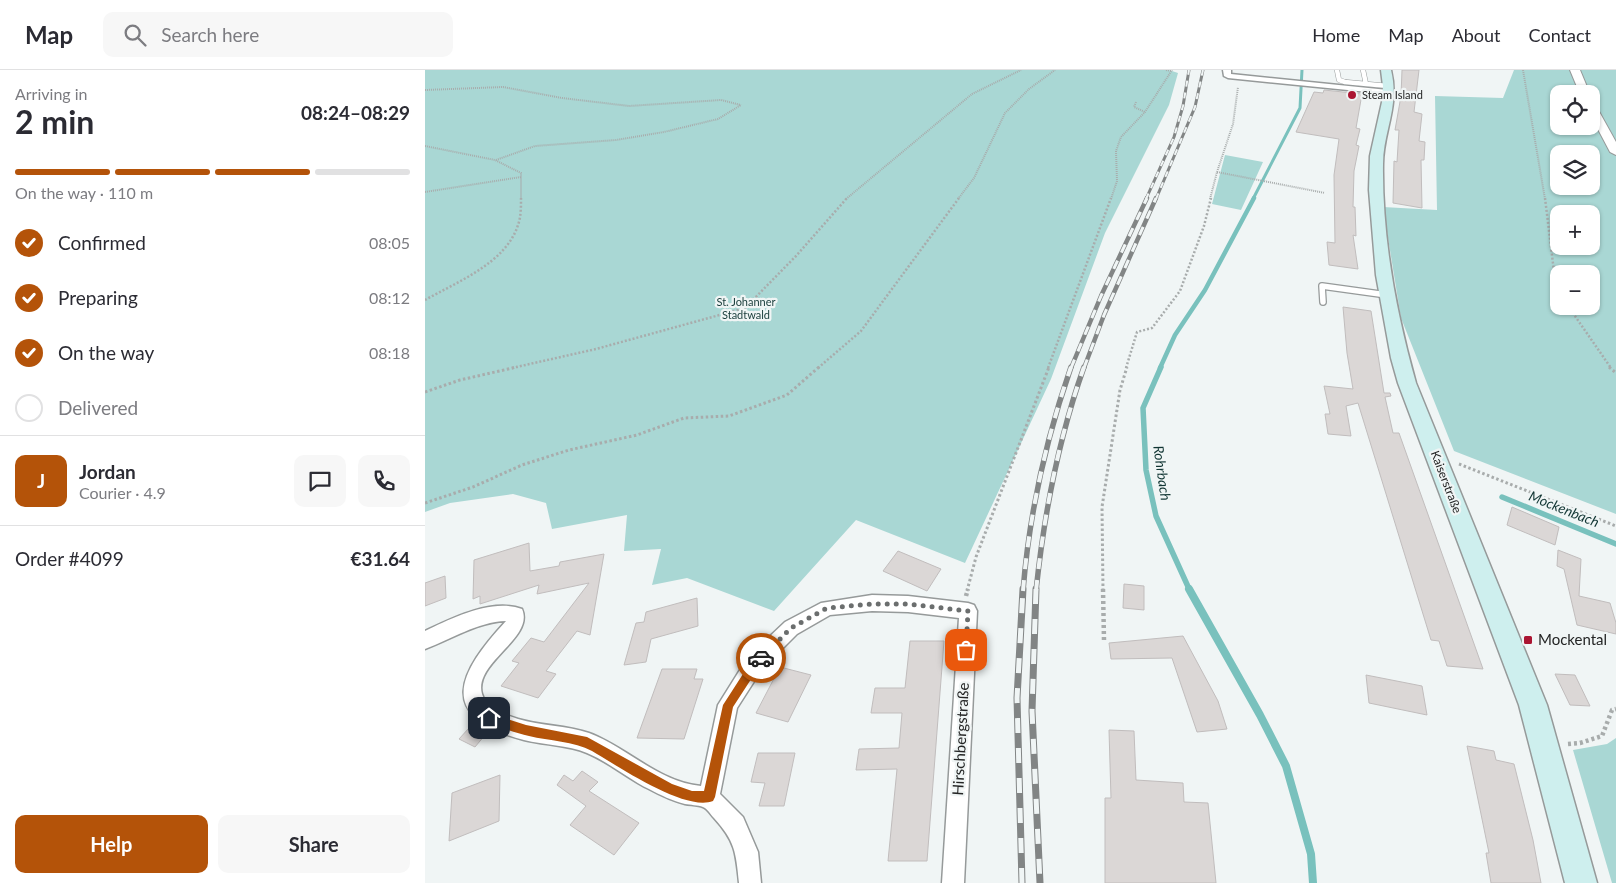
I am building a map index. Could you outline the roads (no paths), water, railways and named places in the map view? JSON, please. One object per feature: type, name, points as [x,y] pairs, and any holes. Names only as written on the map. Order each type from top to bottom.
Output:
[{"type":"main road","name":"Kaiserstraße","points":[[1386,70],[1388,89],[1376,162],[1377,212],[1388,295],[1405,376],[1533,705],[1581,883]]},
{"type":"street","points":[[1227,70],[1228,76],[1388,89]]},
{"type":"street","points":[[1575,70],[1581,85]]},
{"type":"street","points":[[1600,123],[1616,152]]},
{"type":"street","name":"Hirschbergstraße","points":[[709,797],[728,705],[755,663],[791,628],[827,608],[872,604],[908,604],[968,611],[953,883]]},
{"type":"street","points":[[425,641],[433,635],[461,625],[504,613],[515,615],[515,624],[478,669],[471,684],[472,696],[484,713],[489,718],[526,730],[587,743],[669,789],[692,797],[709,797],[735,825],[747,852],[749,883]]},
{"type":"lane","points":[[1337,70],[1339,80],[1388,89]]},
{"type":"lane","points":[[1363,70],[1366,84]]},
{"type":"lane","points":[[1323,302],[1322,286],[1388,295]]},
{"type":"waterway","name":"Rohrbach","points":[[1253,199],[1300,108],[1302,70]]},
{"type":"waterway","name":"Rohrbach","points":[[1160,368],[1175,335],[1205,290],[1254,198]]},
{"type":"waterway","name":"Rohrbach","points":[[1161,367],[1143,408],[1146,470],[1156,516],[1189,590]]},
{"type":"waterway","name":"Mockenbach","points":[[1502,497],[1616,544]]},
{"type":"waterway","name":"Rohrbach","points":[[1189,590],[1260,715],[1286,766],[1311,854],[1313,883]]},
{"type":"railway","points":[[1146,199],[1174,137],[1183,106],[1189,70]]},
{"type":"railway","points":[[1156,199],[1195,107],[1203,70]]},
{"type":"railway","points":[[1071,368],[1101,296],[1147,198]]},
{"type":"railway","points":[[1084,368],[1104,315],[1156,198]]},
{"type":"railway","points":[[1023,591],[1034,506],[1040,477],[1046,449],[1071,367]]},
{"type":"railway","points":[[1036,591],[1053,477],[1059,450],[1084,367]]},
{"type":"railway","points":[[1022,883],[1017,698],[1023,589]]},
{"type":"railway","points":[[1036,589],[1032,711],[1040,883]]},
{"type":"place","name":"Steam Island","points":[[1352,95]]},
{"type":"place","name":"Mockental","points":[[1528,640]]},
{"type":"park label","name":"St. Johanner Stadtwald","points":[[746,308]]}]
